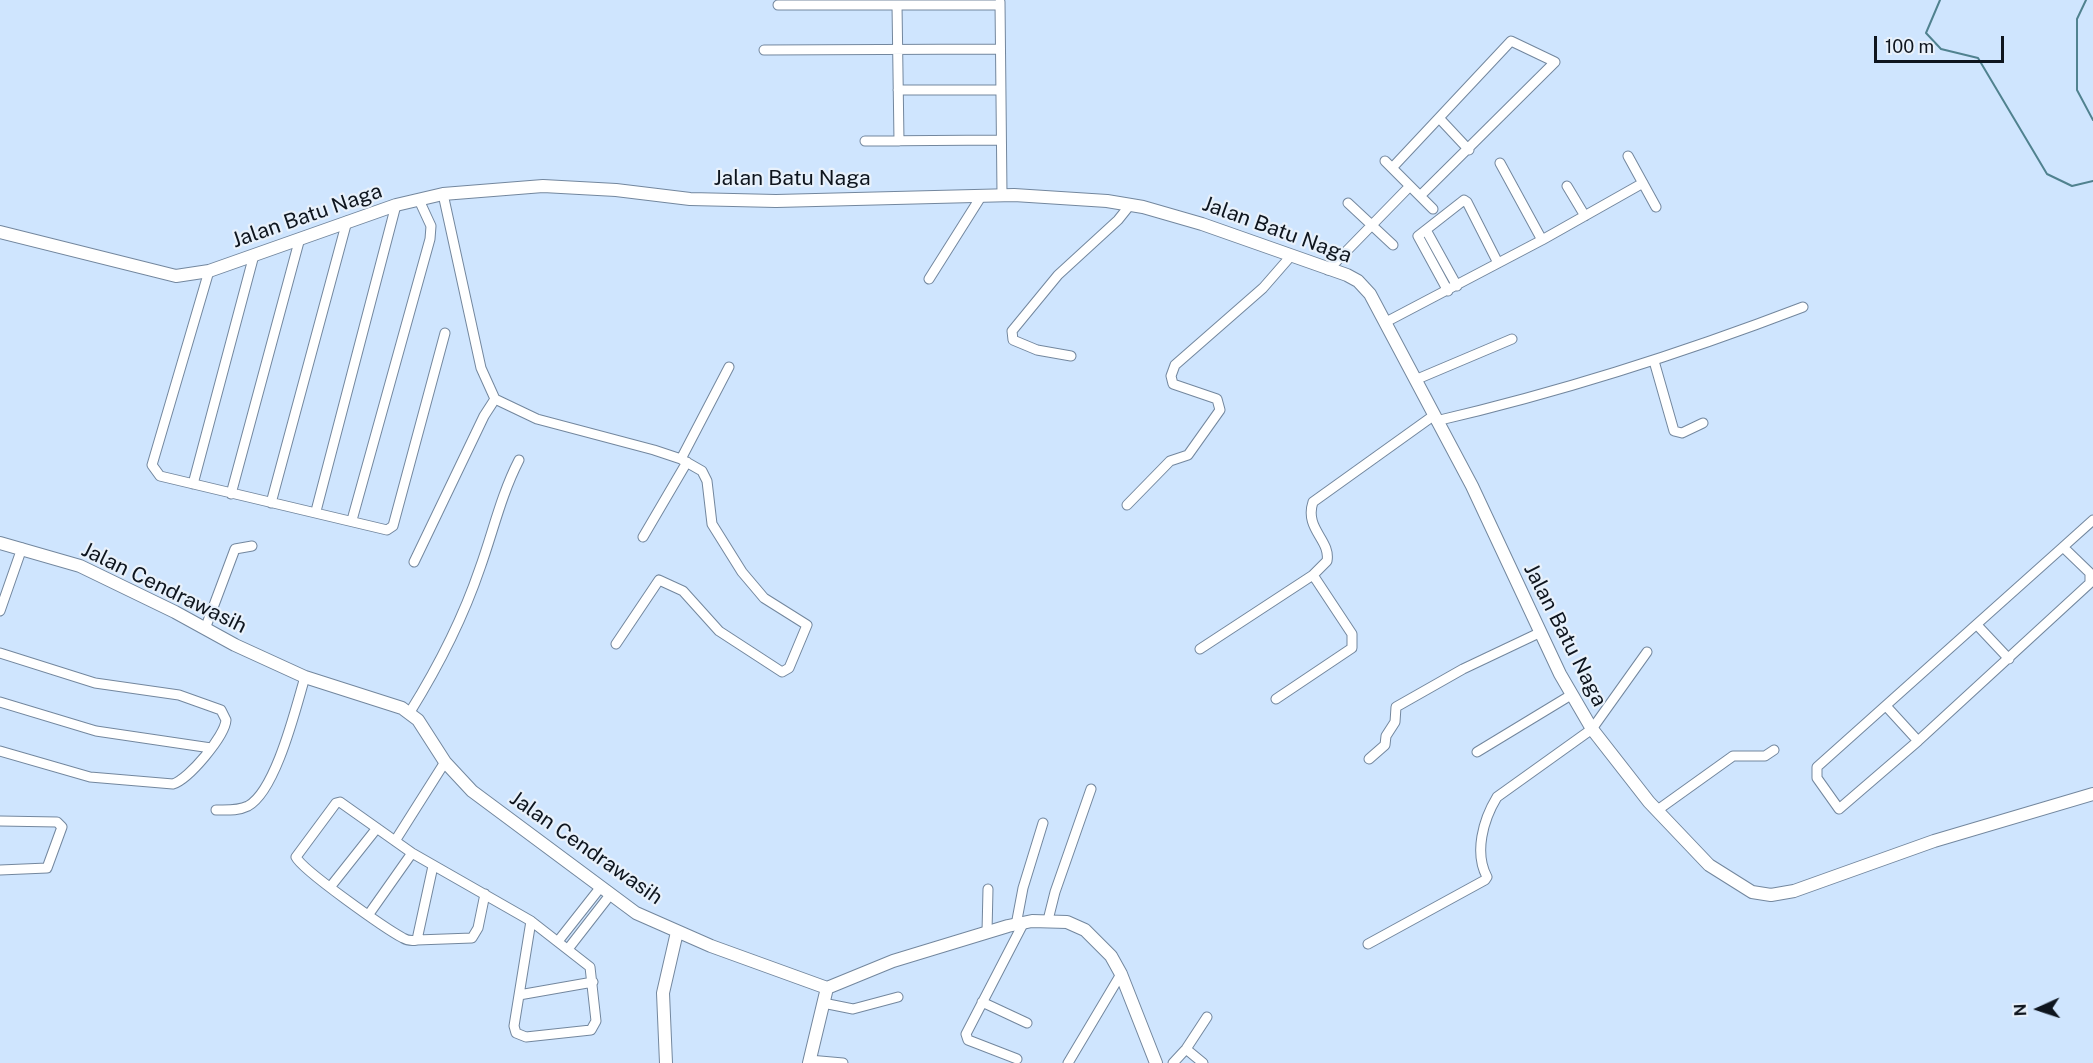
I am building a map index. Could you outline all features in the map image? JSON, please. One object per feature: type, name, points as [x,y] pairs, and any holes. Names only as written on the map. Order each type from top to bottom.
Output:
[{"type":"street","points":[[778,4],[1000,3],[999,90],[1002,194]]},
{"type":"street","points":[[897,5],[899,141]]},
{"type":"street","points":[[1420,196],[1469,150],[1555,62],[1511,41],[1440,119],[1388,164],[1410,186],[1420,196],[1433,209]]},
{"type":"street","points":[[764,50],[1000,49]]},
{"type":"street","points":[[898,90],[999,90]]},
{"type":"street","points":[[1440,119],[1469,150]]},
{"type":"street","points":[[865,141],[1001,140]]},
{"type":"street","points":[[1628,156],[1656,207]]},
{"type":"street","points":[[1500,163],[1542,240]]},
{"type":"street","points":[[1386,322],[1448,291],[1643,183]]},
{"type":"street","name":"Jalan Batu Naga","points":[[0,232],[176,276],[209,271],[396,205],[443,194],[543,186],[616,190],[690,199],[776,201],[1002,194],[1060,197],[1130,205],[1202,224],[1353,278],[1363,285],[1386,322],[1472,486],[1539,633],[1571,695],[1592,729],[1649,802],[1659,809],[1709,865],[1752,892],[1771,895],[1794,891],[1934,841],[2093,794]]},
{"type":"street","points":[[1328,270],[1370,224],[1410,186]]},
{"type":"street","points":[[1567,186],[1585,216]]},
{"type":"street","points":[[443,194],[481,368],[495,399],[537,419],[684,461],[705,475],[712,524],[752,586],[770,602],[807,624],[788,671],[778,671],[719,631],[683,591],[659,580],[650,573]]},
{"type":"street","points":[[929,279],[982,195]]},
{"type":"street","points":[[352,520],[430,239],[431,226],[419,200]]},
{"type":"street","points":[[1448,291],[1418,237],[1466,200],[1498,263]]},
{"type":"street","points":[[1348,203],[1393,245]]},
{"type":"street","points":[[316,511],[396,205]]},
{"type":"street","points":[[1071,356],[1013,340],[1012,330],[1058,275],[1118,220],[1130,205]]},
{"type":"street","points":[[271,503],[347,221]]},
{"type":"street","points":[[1426,230],[1457,286]]},
{"type":"street","points":[[231,494],[300,238]]},
{"type":"street","points":[[193,484],[254,255]]},
{"type":"street","points":[[1127,505],[1170,461],[1188,455],[1220,410],[1217,399],[1173,384],[1171,376],[1175,365],[1263,288],[1290,257]]},
{"type":"street","points":[[209,271],[152,465],[160,476],[271,503],[316,511],[381,530],[393,526],[445,333]]},
{"type":"street","points":[[1200,649],[1313,574],[1327,561],[1328,556],[1310,519],[1312,502],[1435,418],[1505,405],[1654,361],[1803,307]]},
{"type":"street","points":[[1415,380],[1512,339]]},
{"type":"street","points":[[1654,361],[1674,431],[1682,433],[1703,423]]},
{"type":"street","points":[[643,537],[684,461],[729,367]]},
{"type":"street","points":[[414,562],[484,416],[495,399]]},
{"type":"street","points":[[410,712],[429,681],[472,592],[502,498],[519,460]]},
{"type":"street","points":[[2063,547],[2090,573],[2090,583],[1918,741],[1839,809],[1817,778],[1815,770],[2093,519]]},
{"type":"street","name":"Jalan Cendrawasih","points":[[0,543],[94,572],[305,677],[388,701],[410,712],[432,738],[445,762],[471,791],[636,913],[677,932],[827,988]]},
{"type":"street","points":[[205,629],[235,549],[252,546]]},
{"type":"street","points":[[0,611],[22,548]]},
{"type":"street","points":[[1276,699],[1352,648],[1354,642],[1313,574]]},
{"type":"street","points":[[616,644],[659,580]]},
{"type":"street","points":[[1977,625],[2009,659]]},
{"type":"street","points":[[1369,759],[1385,745],[1386,736],[1395,722],[1396,707],[1464,669],[1539,633]]},
{"type":"street","points":[[1368,944],[1485,880],[1487,877],[1479,853],[1488,812],[1497,797],[1592,729],[1647,652]]},
{"type":"street","points":[[0,653],[95,683],[179,695],[221,710],[226,716],[226,725],[211,748],[192,769],[173,784],[90,777],[0,751]]},
{"type":"street","points":[[216,810],[246,807],[260,793],[283,749],[305,677]]},
{"type":"street","points":[[1477,752],[1571,695]]},
{"type":"street","points":[[0,702],[96,730],[211,748]]},
{"type":"street","points":[[1886,706],[1918,741]]},
{"type":"street","points":[[1659,809],[1733,756],[1766,756],[1774,750]]},
{"type":"street","points":[[395,841],[445,762]]},
{"type":"street","points":[[1048,920],[1055,892],[1091,789]]},
{"type":"street","points":[[485,894],[478,928],[472,938],[417,940],[403,938],[331,886],[296,857],[336,803],[340,802],[412,854],[485,894],[531,921],[559,940],[590,967],[596,1021],[591,1030],[520,1036],[514,1026],[531,921]]},
{"type":"street","points":[[0,821],[57,822],[62,827],[47,868],[0,870]]},
{"type":"street","points":[[1017,1059],[967,1038],[966,1033],[1019,925],[1023,888],[1043,823]]},
{"type":"street","points":[[331,886],[377,828]]},
{"type":"street","points":[[369,914],[412,854]]},
{"type":"street","points":[[417,940],[433,866]]},
{"type":"street","points":[[987,932],[988,889]]},
{"type":"street","points":[[559,940],[605,892]]},
{"type":"street","points":[[568,949],[605,892]]},
{"type":"street","points":[[843,1063],[809,1062],[827,988],[893,961],[987,932],[1048,920],[1067,922],[1086,930],[1102,944],[1121,974],[1156,1063]]},
{"type":"street","points":[[666,1063],[663,993],[677,932]]},
{"type":"street","points":[[1068,1063],[1121,974]]},
{"type":"street","points":[[519,995],[593,982]]},
{"type":"street","points":[[823,1003],[853,1009],[898,997]]},
{"type":"street","points":[[982,1002],[1027,1023]]},
{"type":"street","points":[[1173,1063],[1186,1049],[1207,1017]]},
{"type":"street","points":[[1186,1049],[1203,1063]]},
{"type":"waterway","points":[[1940,0],[1926,33],[1941,49],[1978,58],[2047,174],[2072,186],[2093,181]]},
{"type":"waterway","points":[[2086,0],[2077,19],[2077,90],[2093,120]]}]
